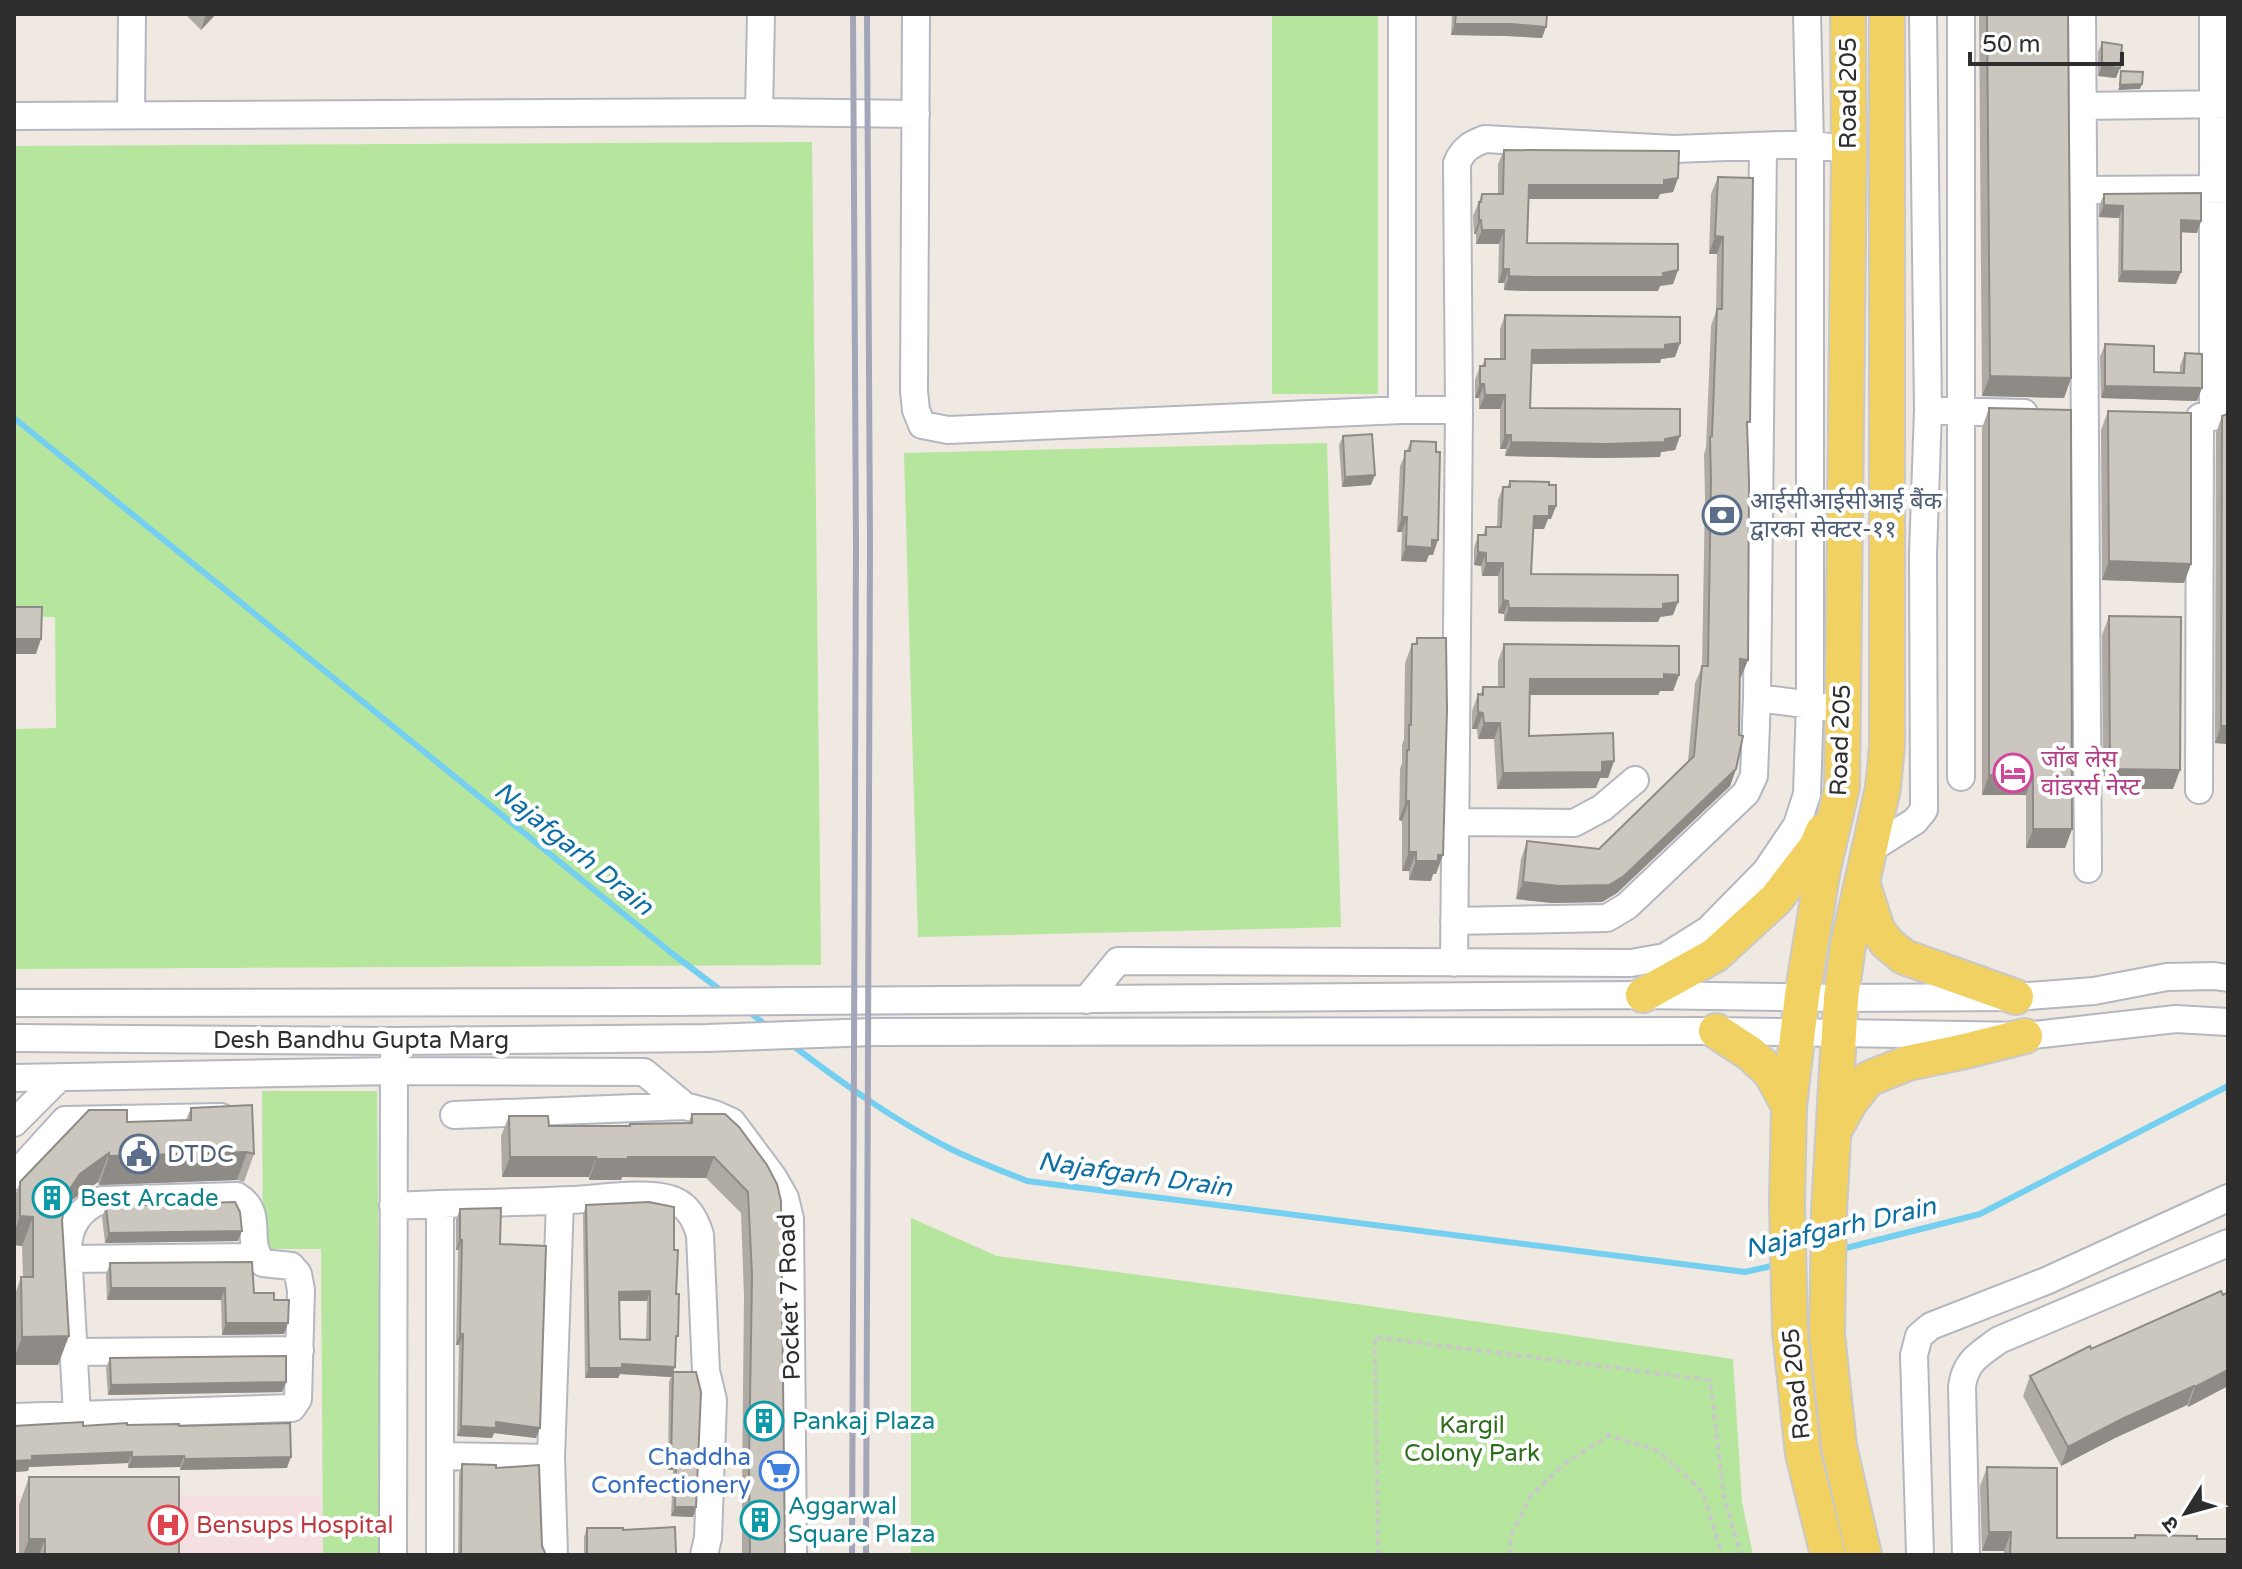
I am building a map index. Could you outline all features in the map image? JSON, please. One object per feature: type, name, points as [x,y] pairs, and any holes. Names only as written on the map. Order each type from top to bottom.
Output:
[{"type":"main road","name":"Road 205","points":[[1828,1555],[1803,1454],[1790,1332],[1787,1203],[1789,1106],[1802,996],[1823,869],[1842,787],[1826,707],[1849,150],[1848,14]]},
{"type":"main road","name":"Road 205","points":[[1864,1555],[1839,1446],[1827,1334],[1837,1034],[1848,945],[1883,788],[1887,746],[1887,14]]},
{"type":"main road","points":[[1643,995],[1715,955],[1776,899],[1816,847],[1842,787]]},
{"type":"main road","points":[[1865,866],[1877,929],[1887,943],[1904,957],[2016,997]]},
{"type":"main road","points":[[1716,1031],[1751,1054],[1771,1073],[1789,1106]]},
{"type":"main road","points":[[1834,1131],[1850,1102],[1868,1079],[1908,1063],[2025,1036]]},
{"type":"street","points":[[131,115],[132,14]]},
{"type":"street","points":[[759,112],[761,14]]},
{"type":"street","points":[[916,14],[914,391],[916,410],[922,425],[948,430],[1449,410]]},
{"type":"street","points":[[1402,14],[1402,410]]},
{"type":"street","points":[[1086,1000],[1118,961],[1631,963],[1665,957],[1708,930],[1766,871],[1797,825],[1826,707],[1807,14]]},
{"type":"street","points":[[1865,866],[1924,810],[1923,554],[1928,410],[1923,14]]},
{"type":"street","points":[[1961,14],[1961,777]]},
{"type":"street","points":[[2082,14],[2088,869]]},
{"type":"street","points":[[2199,790],[2220,189],[2220,104],[2213,14]]},
{"type":"street","points":[[2083,106],[2220,104]]},
{"type":"street","points":[[14,116],[916,114]]},
{"type":"street","points":[[1454,963],[1449,410],[1457,163],[1461,152],[1485,139],[1674,149],[1810,144],[1849,150]]},
{"type":"street","points":[[1454,921],[1607,918],[1627,906],[1746,793],[1754,776],[1769,699],[1763,146]]},
{"type":"street","points":[[2083,190],[2220,189]]},
{"type":"street","points":[[1928,410],[2114,415]]},
{"type":"street","points":[[2171,416],[2213,417]]},
{"type":"street","points":[[1769,699],[1826,707]]},
{"type":"street","points":[[1455,822],[1574,823],[1602,808],[1635,780]]},
{"type":"street","name":"Desh Bandhu Gupta Marg","points":[[14,1003],[1643,995],[2016,997],[2094,991],[2167,977],[2228,978]]},
{"type":"street","name":"Desh Bandhu Gupta Marg","points":[[14,1038],[395,1041],[707,1038],[874,1032],[1716,1031],[2025,1036],[2176,1019],[2228,1022]]},
{"type":"street","points":[[488,1040],[530,1073]]},
{"type":"street","points":[[393,1555],[395,1041]]},
{"type":"street","name":"Pocket 7 Road","points":[[14,1078],[394,1071],[644,1072],[685,1106],[732,1122],[773,1177],[785,1198],[790,1219],[793,1555]]},
{"type":"street","points":[[14,1123],[58,1079]]},
{"type":"street","points":[[454,1115],[685,1106]]},
{"type":"street","points":[[14,1176],[65,1120],[236,1117]]},
{"type":"street","points":[[393,1206],[654,1195],[673,1199],[687,1209],[696,1220],[700,1235],[706,1371],[713,1400],[708,1538],[704,1555]]},
{"type":"street","points":[[14,1417],[77,1415],[292,1408],[298,1399],[301,1290],[298,1274],[291,1266],[263,1263],[257,1257],[251,1209],[237,1196],[102,1200],[87,1208],[69,1231],[77,1415]]},
{"type":"street","points":[[1920,1555],[1914,1355],[1919,1336],[1931,1326],[2046,1281],[2228,1198]]},
{"type":"street","points":[[554,1555],[551,1458],[560,1201]]},
{"type":"street","points":[[440,1204],[440,1555]]},
{"type":"street","points":[[1966,1555],[1962,1387],[1964,1372],[1976,1357],[1999,1340],[2228,1243]]},
{"type":"street","points":[[69,1259],[257,1257]]},
{"type":"street","points":[[74,1352],[300,1350]]},
{"type":"street","points":[[440,1456],[551,1458]]},
{"type":"path","points":[[1378,1555],[1375,1337],[1710,1380],[1724,1497],[1741,1555]]},
{"type":"path","points":[[1511,1555],[1510,1537],[1530,1497],[1564,1464],[1609,1435],[1658,1451],[1703,1492],[1722,1555]]},
{"type":"shaded area","name":"Bensups Hospital","points":[[14,1495],[323,1496],[323,1555],[14,1555]]},
{"type":"green space","points":[[1272,14],[1378,14],[1378,394],[1272,394]]},
{"type":"green space","points":[[812,142],[821,965],[14,969],[14,729],[56,728],[55,617],[14,616],[14,146]]},
{"type":"green space","points":[[1327,443],[1341,927],[918,937],[904,453]]},
{"type":"green space","points":[[262,1091],[377,1091],[381,1555],[323,1555],[321,1249],[263,1249]]},
{"type":"green space","name":"Kargil Colony Park","points":[[911,1218],[997,1256],[1733,1359],[1742,1502],[1753,1555],[911,1555]]},
{"type":"building","points":[[1456,14],[1547,14],[1546,27],[1455,24]]},
{"type":"building","points":[[1987,14],[2068,14],[2071,378],[1990,376]]},
{"type":"building","points":[[2102,42],[2122,45],[2120,68],[2102,66]]},
{"type":"building","points":[[2121,71],[2143,72],[2142,84],[2120,85]]},
{"type":"building","points":[[1504,150],[1679,151],[1678,178],[1664,180],[1664,185],[1529,185],[1527,243],[1678,244],[1678,270],[1663,273],[1663,277],[1509,276],[1509,269],[1503,269],[1504,230],[1482,230],[1479,220],[1482,194],[1503,194]]},
{"type":"building","points":[[1718,177],[1753,178],[1750,422],[1747,422],[1748,660],[1740,659],[1739,735],[1743,736],[1736,769],[1624,876],[1609,885],[1559,886],[1523,882],[1527,841],[1599,849],[1694,756],[1702,666],[1708,666],[1710,437],[1717,309],[1722,309],[1723,237],[1715,236]]},
{"type":"building","points":[[2201,193],[2201,221],[2181,220],[2181,272],[2122,271],[2123,206],[2104,205],[2104,194]]},
{"type":"building","points":[[1505,315],[1680,317],[1680,343],[1665,345],[1665,349],[1532,350],[1530,408],[1680,409],[1680,436],[1665,439],[1665,442],[1511,442],[1511,435],[1505,435],[1505,395],[1485,395],[1484,384],[1480,384],[1480,366],[1485,366],[1485,359],[1505,359]]},
{"type":"building","points":[[2105,344],[2154,346],[2154,372],[2184,373],[2185,353],[2202,354],[2202,388],[2105,386]]},
{"type":"building","points":[[1989,408],[2071,410],[2072,829],[2033,829],[2033,775],[1989,775]]},
{"type":"building","points":[[2108,411],[2191,413],[2191,564],[2109,561]]},
{"type":"building","points":[[2228,414],[2228,726],[2221,726],[2222,416]]},
{"type":"building","points":[[1372,434],[1375,475],[1345,477],[1343,436]]},
{"type":"building","points":[[1411,441],[1436,442],[1436,452],[1440,452],[1438,540],[1432,540],[1432,548],[1406,546],[1407,517],[1402,517],[1405,451],[1410,451]]},
{"type":"building","points":[[1510,481],[1556,485],[1556,506],[1549,506],[1549,516],[1534,516],[1531,574],[1678,575],[1678,602],[1663,604],[1663,609],[1509,608],[1508,601],[1503,600],[1503,563],[1486,563],[1486,553],[1478,552],[1478,535],[1486,535],[1486,527],[1501,527],[1503,487],[1510,487]]},
{"type":"building","points":[[14,607],[42,607],[41,639],[14,639]]},
{"type":"building","points":[[2109,616],[2181,617],[2180,770],[2110,769]]},
{"type":"building","points":[[1417,638],[1446,638],[1443,855],[1438,855],[1438,861],[1416,861],[1416,852],[1409,852],[1407,750],[1411,725],[1412,644],[1417,644]]},
{"type":"building","points":[[1504,644],[1679,646],[1679,675],[1664,674],[1664,679],[1530,679],[1529,736],[1613,733],[1614,761],[1602,762],[1602,772],[1503,773],[1500,723],[1484,723],[1483,713],[1478,712],[1478,694],[1483,695],[1483,687],[1504,687]]},
{"type":"building","points":[[252,1105],[254,1154],[109,1156],[109,1153],[80,1174],[70,1189],[62,1220],[69,1336],[22,1337],[21,1277],[33,1277],[33,1217],[20,1216],[20,1182],[89,1110],[127,1110],[127,1122],[191,1120],[191,1108]]},
{"type":"building","points":[[692,1114],[725,1114],[739,1127],[767,1165],[777,1184],[781,1201],[785,1555],[750,1555],[752,1275],[748,1192],[714,1157],[510,1157],[509,1116],[548,1116],[549,1126],[630,1126],[692,1123]]},
{"type":"building","points":[[235,1202],[240,1212],[242,1231],[109,1233],[106,1207],[109,1206]]},
{"type":"building","points":[[649,1202],[674,1207],[674,1250],[678,1250],[676,1294],[679,1294],[675,1367],[622,1364],[622,1368],[589,1368],[586,1205]],"holes":[[[650,1291],[650,1340],[620,1339],[619,1292]]]},
{"type":"building","points":[[501,1208],[500,1244],[546,1246],[540,1428],[496,1422],[496,1428],[461,1426],[463,1334],[460,1334],[460,1209]]},
{"type":"building","points":[[252,1262],[254,1293],[274,1293],[274,1300],[289,1300],[288,1323],[226,1323],[225,1288],[111,1288],[110,1263]]},
{"type":"building","points":[[2221,1291],[2223,1295],[2228,1292],[2228,1370],[2068,1447],[2030,1376],[2090,1346],[2091,1349]]},
{"type":"building","points":[[286,1356],[286,1382],[111,1385],[110,1358]]},
{"type":"building","points":[[673,1372],[696,1372],[701,1392],[696,1507],[675,1507],[676,1460],[671,1460]]},
{"type":"building","points":[[83,1422],[83,1426],[290,1423],[291,1457],[185,1459],[184,1456],[132,1457],[132,1452],[32,1456],[32,1460],[14,1461],[14,1426]]},
{"type":"building","points":[[462,1464],[496,1465],[496,1468],[539,1465],[542,1546],[546,1555],[461,1555]]},
{"type":"building","points":[[1987,1467],[2057,1468],[2057,1538],[2135,1538],[2135,1535],[2228,1539],[2228,1555],[2010,1555],[2011,1532],[1989,1532]]},
{"type":"building","points":[[29,1477],[179,1477],[179,1555],[45,1555],[45,1539],[29,1539]]},
{"type":"building","points":[[675,1527],[676,1554],[673,1555],[587,1555],[587,1528],[623,1530]]},
{"type":"waterway","name":"Najafgarh Drain","points":[[14,418],[723,992]]},
{"type":"waterway","name":"Najafgarh Drain","points":[[748,1011],[767,1026]]},
{"type":"waterway","name":"Najafgarh Drain","points":[[792,1045],[906,1124],[966,1156],[1027,1181],[1745,1272],[1776,1265]]},
{"type":"waterway","name":"Najafgarh Drain","points":[[1838,1250],[1980,1214],[2228,1086]]},
{"type":"railway","points":[[852,1555],[856,546],[853,14]]},
{"type":"railway","points":[[866,1555],[870,546],[867,14]]},
{"type":"place","name":"आईसीआईसीआई बैंक द्वारका सेक्टर-११","points":[[1722,515]]},
{"type":"place","name":"जॉब लेस वांडरर्स नेस्ट","points":[[2013,773]]},
{"type":"place","name":"DTDC","points":[[139,1154]]},
{"type":"place","name":"Best Arcade","points":[[52,1198]]},
{"type":"place","name":"Pankaj Plaza","points":[[764,1421]]},
{"type":"place","name":"Chaddha Confectionery","points":[[779,1471]]},
{"type":"place","name":"Aggarwal Square Plaza","points":[[760,1520]]},
{"type":"place","name":"Bensups Hospital","points":[[168,1525]]}]
